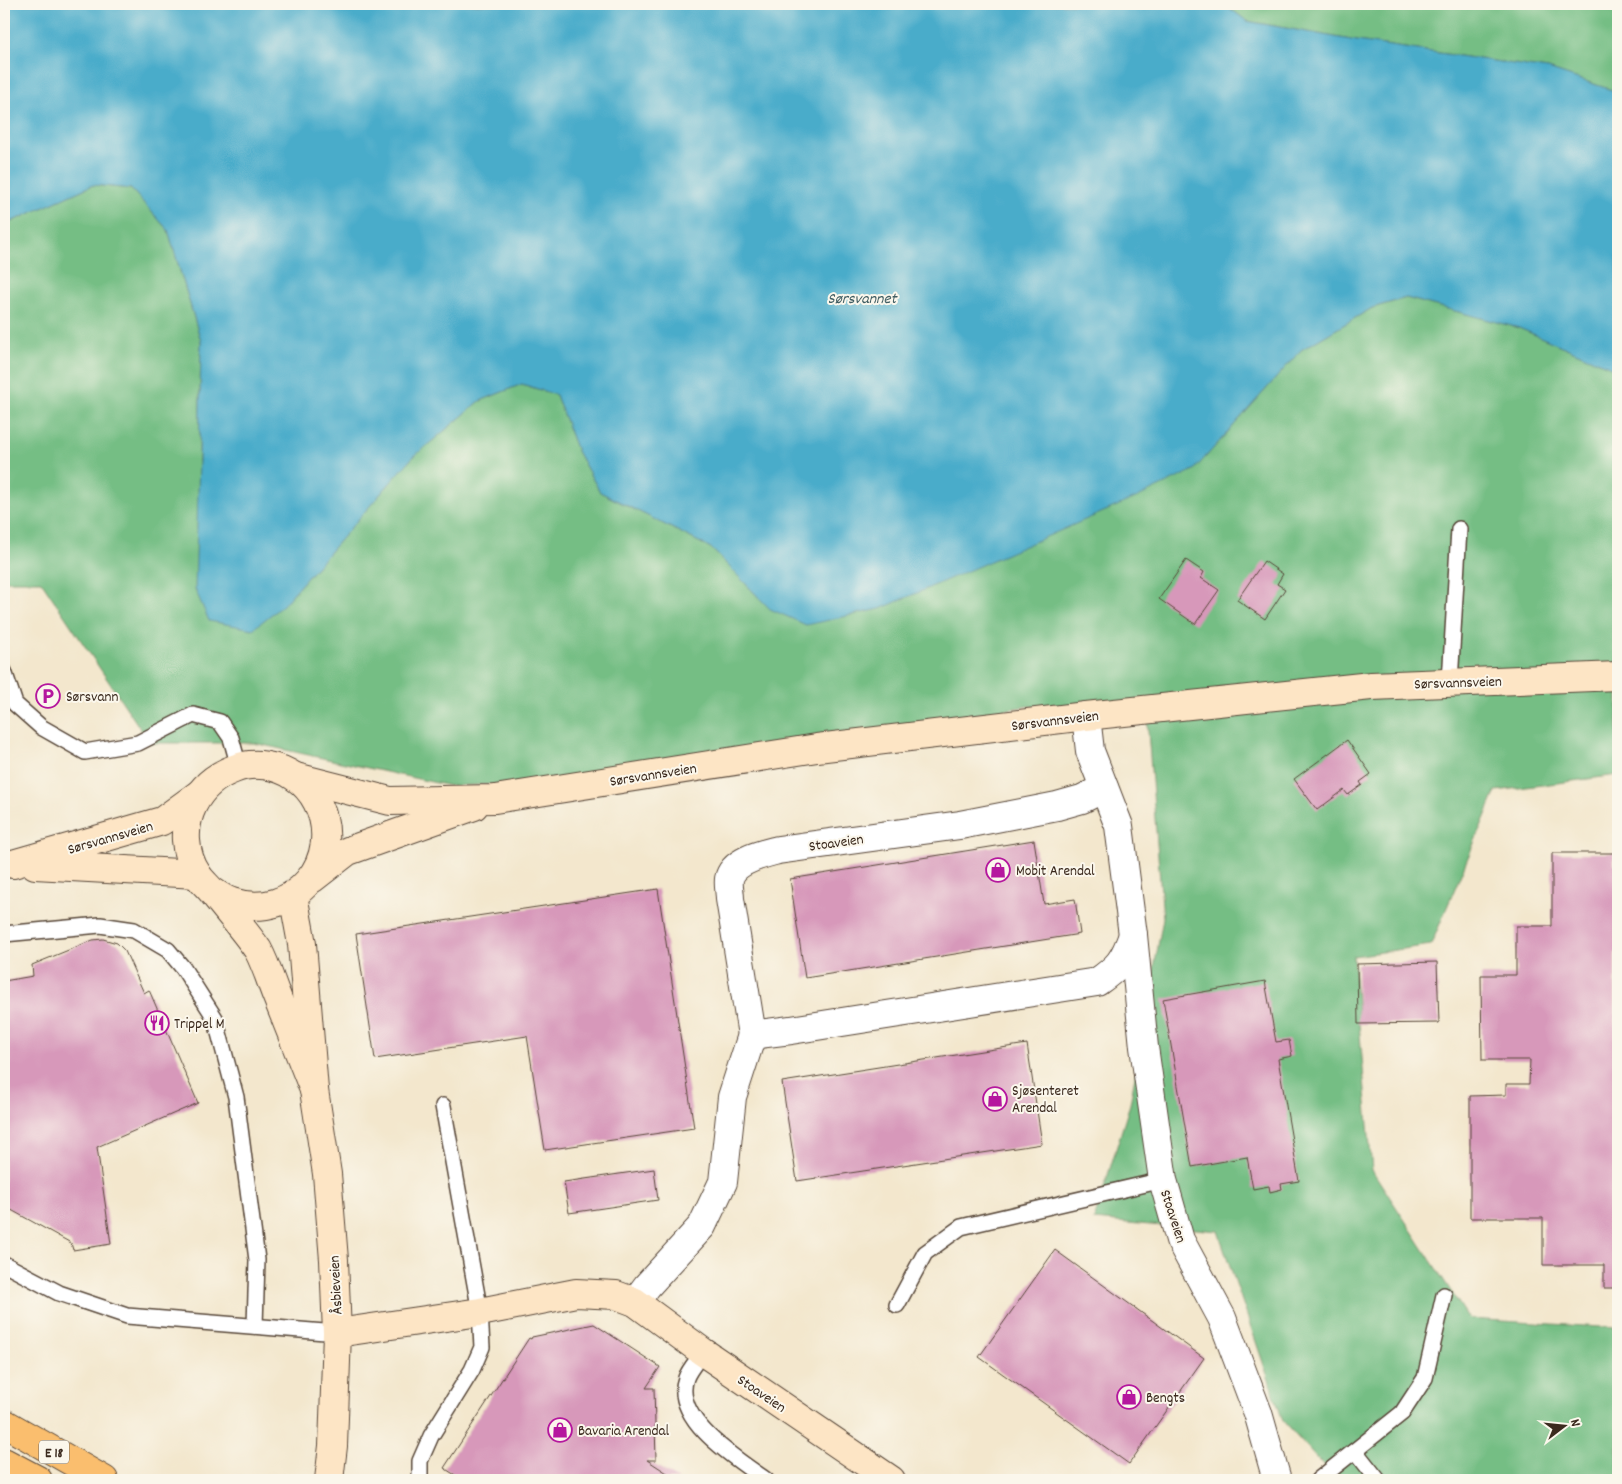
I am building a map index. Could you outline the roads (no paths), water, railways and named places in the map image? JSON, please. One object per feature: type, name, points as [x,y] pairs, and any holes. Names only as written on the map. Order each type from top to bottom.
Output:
[{"type":"highway","name":"E 18","points":[[4,1423],[104,1480]]},
{"type":"highway","name":"E 18","points":[[4,1462],[38,1480]]},
{"type":"main road","name":"Sørsvannsveien","points":[[296,777],[390,801],[495,799],[817,748],[1086,716],[1371,686],[1618,676]]},
{"type":"main road","points":[[258,765],[278,768],[296,777],[312,793],[323,814],[326,838],[322,860],[302,888],[273,904],[252,906],[231,902],[204,883],[188,855],[185,834],[189,813],[199,794],[210,782],[223,773],[239,766],[258,765]]},
{"type":"main road","name":"Sørsvannsveien","points":[[8,864],[162,821],[199,794]]},
{"type":"main road","name":"Sørsvannsveien","points":[[302,888],[348,851],[495,799]]},
{"type":"main road","name":"Sørsvannsveien","points":[[8,864],[204,883]]},
{"type":"main road","name":"Åsbieveien","points":[[204,883],[258,951],[314,1090]]},
{"type":"main road","name":"Åsbieveien","points":[[302,888],[302,944],[314,1090],[327,1174],[337,1333],[333,1446],[329,1480]]},
{"type":"main road","name":"Stoaveien","points":[[337,1333],[480,1312],[576,1293],[616,1295],[635,1302],[703,1352],[890,1480]]},
{"type":"street","name":"Stoaveien","points":[[1086,716],[1090,751],[1118,826],[1133,935],[1144,1047],[1163,1180],[1180,1240],[1222,1318],[1258,1413],[1277,1480]]},
{"type":"street","name":"Stoaveien","points":[[635,1302],[647,1286],[702,1226],[723,1182],[732,1096],[752,1035],[730,899],[729,877],[740,864],[778,850],[960,825],[1057,806],[1082,799],[1104,788]]},
{"type":"street","name":"Stoaveien","points":[[752,1035],[1097,982],[1113,972],[1126,956],[1133,935]]},
{"type":"lane","points":[[1450,682],[1459,529]]},
{"type":"lane","points":[[4,671],[15,704],[41,728],[85,752],[138,743],[193,715],[220,722],[231,738],[239,766]]},
{"type":"lane","points":[[4,934],[100,925],[134,930],[168,950],[184,968],[215,1018],[236,1097],[257,1260],[255,1326]]},
{"type":"lane","points":[[420,1480],[420,1461],[431,1436],[472,1370],[482,1347],[480,1312],[443,1106]]},
{"type":"lane","points":[[897,1305],[925,1253],[962,1227],[1163,1180]]},
{"type":"lane","points":[[4,1264],[59,1293],[127,1316],[337,1333]]},
{"type":"lane","points":[[1318,1480],[1402,1413],[1425,1378],[1444,1295]]},
{"type":"lane","points":[[703,1352],[686,1378],[684,1393],[688,1412],[721,1447],[766,1480]]},
{"type":"lane","points":[[1355,1451],[1378,1480]]},
{"type":"water","name":"Sørsvannet","points":[[4,4],[1224,4],[1247,21],[1357,41],[1548,69],[1618,92],[1618,370],[1519,328],[1406,298],[1372,308],[1301,350],[1194,470],[1140,496],[880,609],[806,625],[770,609],[711,548],[600,492],[577,451],[556,395],[522,384],[480,401],[412,458],[283,605],[253,629],[209,621],[195,589],[201,341],[168,230],[131,189],[93,185],[4,225]]},
{"type":"place","name":"Sørsvann","points":[[48,696]]},
{"type":"place","name":"Mobit Arendal","points":[[998,870]]},
{"type":"place","name":"Trippel M","points":[[157,1023]]},
{"type":"place","name":"Sjøsenteret Arendal","points":[[995,1099]]},
{"type":"place","name":"Bengts","points":[[1129,1397]]},
{"type":"place","name":"Bavaria Arendal","points":[[560,1430]]}]
